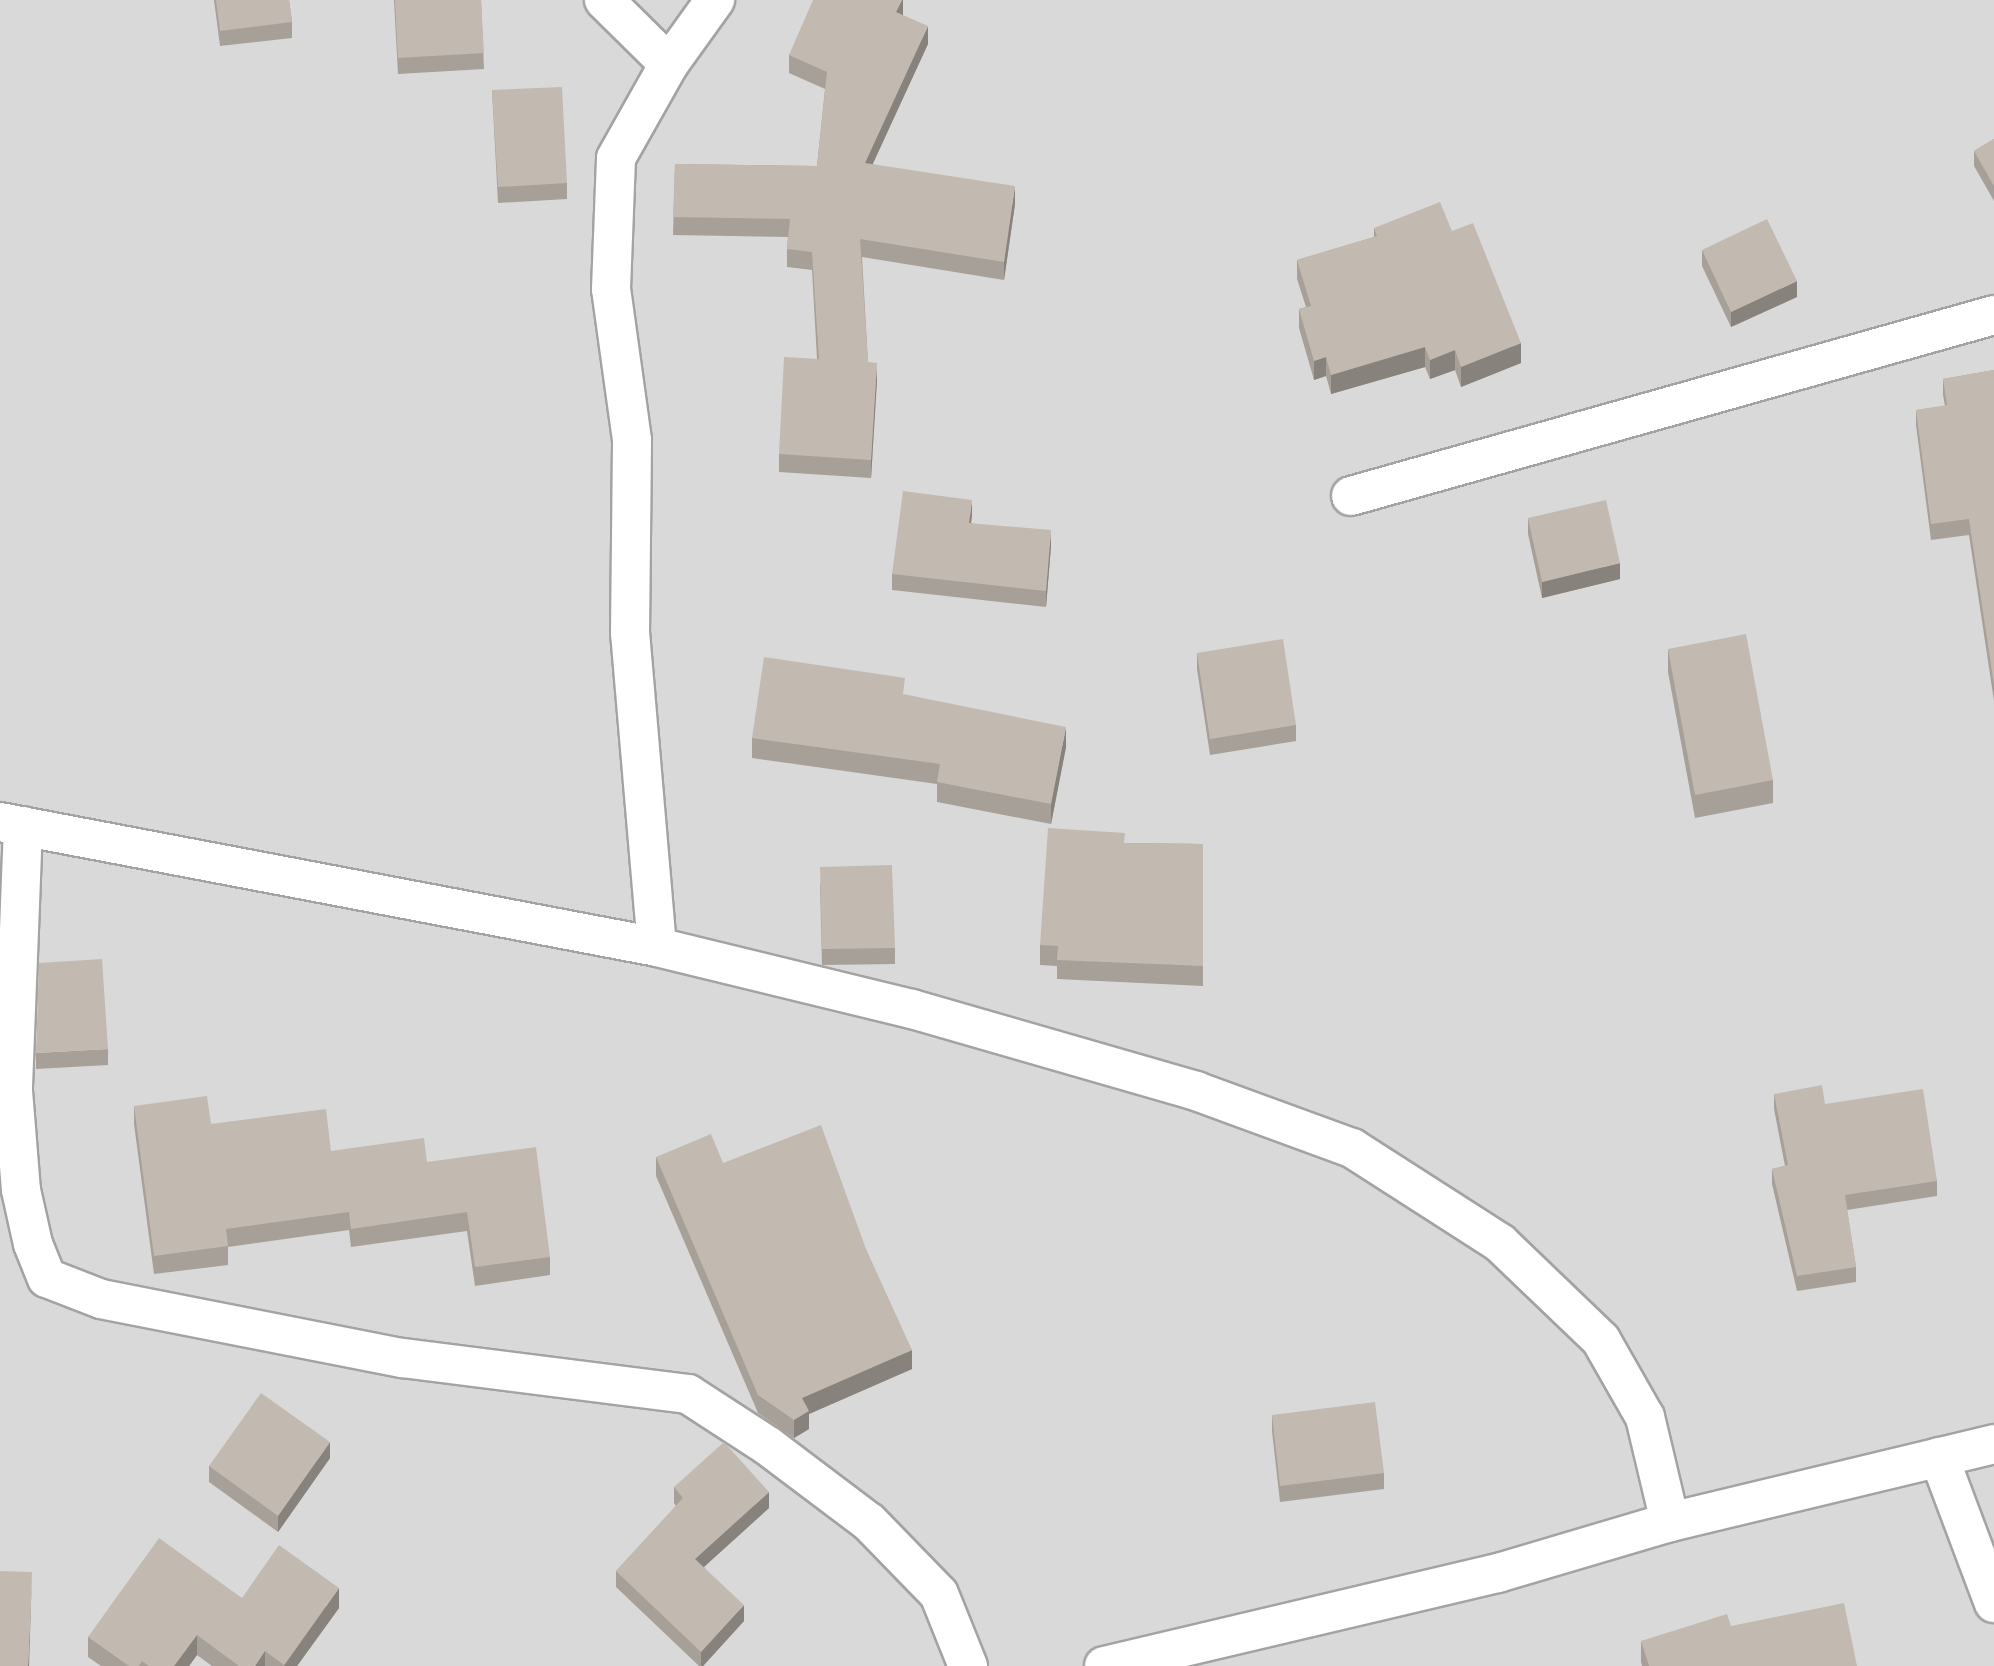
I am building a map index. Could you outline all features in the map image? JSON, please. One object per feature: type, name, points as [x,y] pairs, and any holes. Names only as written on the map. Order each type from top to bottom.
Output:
[{"type":"street","points":[[604,0],[669,64]]},
{"type":"street","points":[[657,947],[630,634],[632,440],[611,289],[616,158],[669,64],[715,0]]},
{"type":"street","points":[[1351,496],[1994,315]]},
{"type":"street","points":[[968,1666],[939,1594],[869,1522],[768,1446],[688,1394],[403,1357],[101,1300],[47,1278],[33,1244],[21,1190],[13,1091],[12,824],[657,947],[925,1012],[1196,1091],[1352,1148],[1500,1243],[1601,1340],[1645,1417],[1670,1522]]},
{"type":"street","points":[[1104,1666],[1498,1573],[1670,1522],[1994,1444]]},
{"type":"street","points":[[1939,1457],[1994,1603]]},
{"type":"shaded area","points":[[0,0],[1994,0],[1994,1666],[0,1666]]},
{"type":"building","points":[[216,0],[289,0],[292,22],[220,31]]},
{"type":"building","points":[[395,0],[481,0],[484,53],[398,58]]},
{"type":"building","points":[[813,0],[902,0],[896,12],[928,26],[865,163],[1015,186],[1004,262],[860,239],[868,362],[877,363],[871,460],[779,454],[784,357],[819,359],[812,252],[787,249],[790,219],[673,217],[675,164],[817,166],[827,72],[789,55]]},
{"type":"building","points":[[562,87],[567,183],[498,187],[492,90]]},
{"type":"building","points":[[1994,139],[1994,186],[1974,151]]},
{"type":"building","points":[[1440,202],[1452,231],[1473,223],[1521,343],[1461,367],[1455,350],[1430,360],[1425,347],[1331,375],[1326,357],[1314,361],[1299,309],[1311,306],[1297,260],[1377,236],[1374,228]]},
{"type":"building","points":[[1767,219],[1797,281],[1731,312],[1702,250]]},
{"type":"building","points":[[1994,370],[1994,685],[1969,519],[1931,524],[1916,410],[1947,405],[1943,379]]},
{"type":"building","points":[[903,491],[972,500],[969,523],[1051,530],[1046,591],[892,574]]},
{"type":"building","points":[[1606,500],[1620,563],[1542,582],[1528,518]]},
{"type":"building","points":[[1746,634],[1773,780],[1695,795],[1668,649]]},
{"type":"building","points":[[1283,639],[1296,725],[1210,739],[1197,653]]},
{"type":"building","points":[[764,657],[905,678],[903,694],[1066,727],[1051,804],[937,782],[940,764],[752,738]]},
{"type":"building","points":[[1048,828],[1125,833],[1124,843],[1203,844],[1203,966],[1057,960],[1058,946],[1040,945]]},
{"type":"building","points":[[892,865],[895,948],[822,949],[820,867]]},
{"type":"building","points":[[102,959],[108,1049],[36,1053],[39,963]]},
{"type":"building","points":[[1822,1085],[1825,1104],[1923,1089],[1937,1181],[1845,1195],[1856,1267],[1797,1276],[1772,1169],[1788,1165],[1774,1094]]},
{"type":"building","points":[[207,1096],[211,1124],[326,1109],[331,1151],[424,1138],[427,1162],[536,1147],[550,1257],[475,1267],[467,1212],[351,1229],[349,1212],[226,1229],[228,1246],[154,1256],[134,1106]]},
{"type":"building","points":[[821,1125],[866,1249],[912,1350],[802,1398],[809,1411],[794,1420],[758,1395],[656,1157],[711,1134],[723,1163]]},
{"type":"building","points":[[261,1393],[330,1442],[278,1516],[209,1466]]},
{"type":"building","points":[[1375,1402],[1384,1473],[1280,1486],[1272,1415]]},
{"type":"building","points":[[724,1442],[769,1492],[695,1559],[744,1605],[701,1652],[616,1571],[683,1498],[674,1487]]},
{"type":"building","points":[[159,1538],[242,1598],[279,1545],[339,1588],[284,1665],[265,1651],[255,1666],[239,1666],[197,1635],[174,1666],[149,1666],[142,1661],[139,1666],[129,1666],[88,1637]]},
{"type":"building","points":[[0,1571],[32,1572],[28,1666],[0,1666]]},
{"type":"building","points":[[1844,1603],[1857,1666],[1649,1666],[1641,1641],[1727,1614],[1731,1626]]}]
